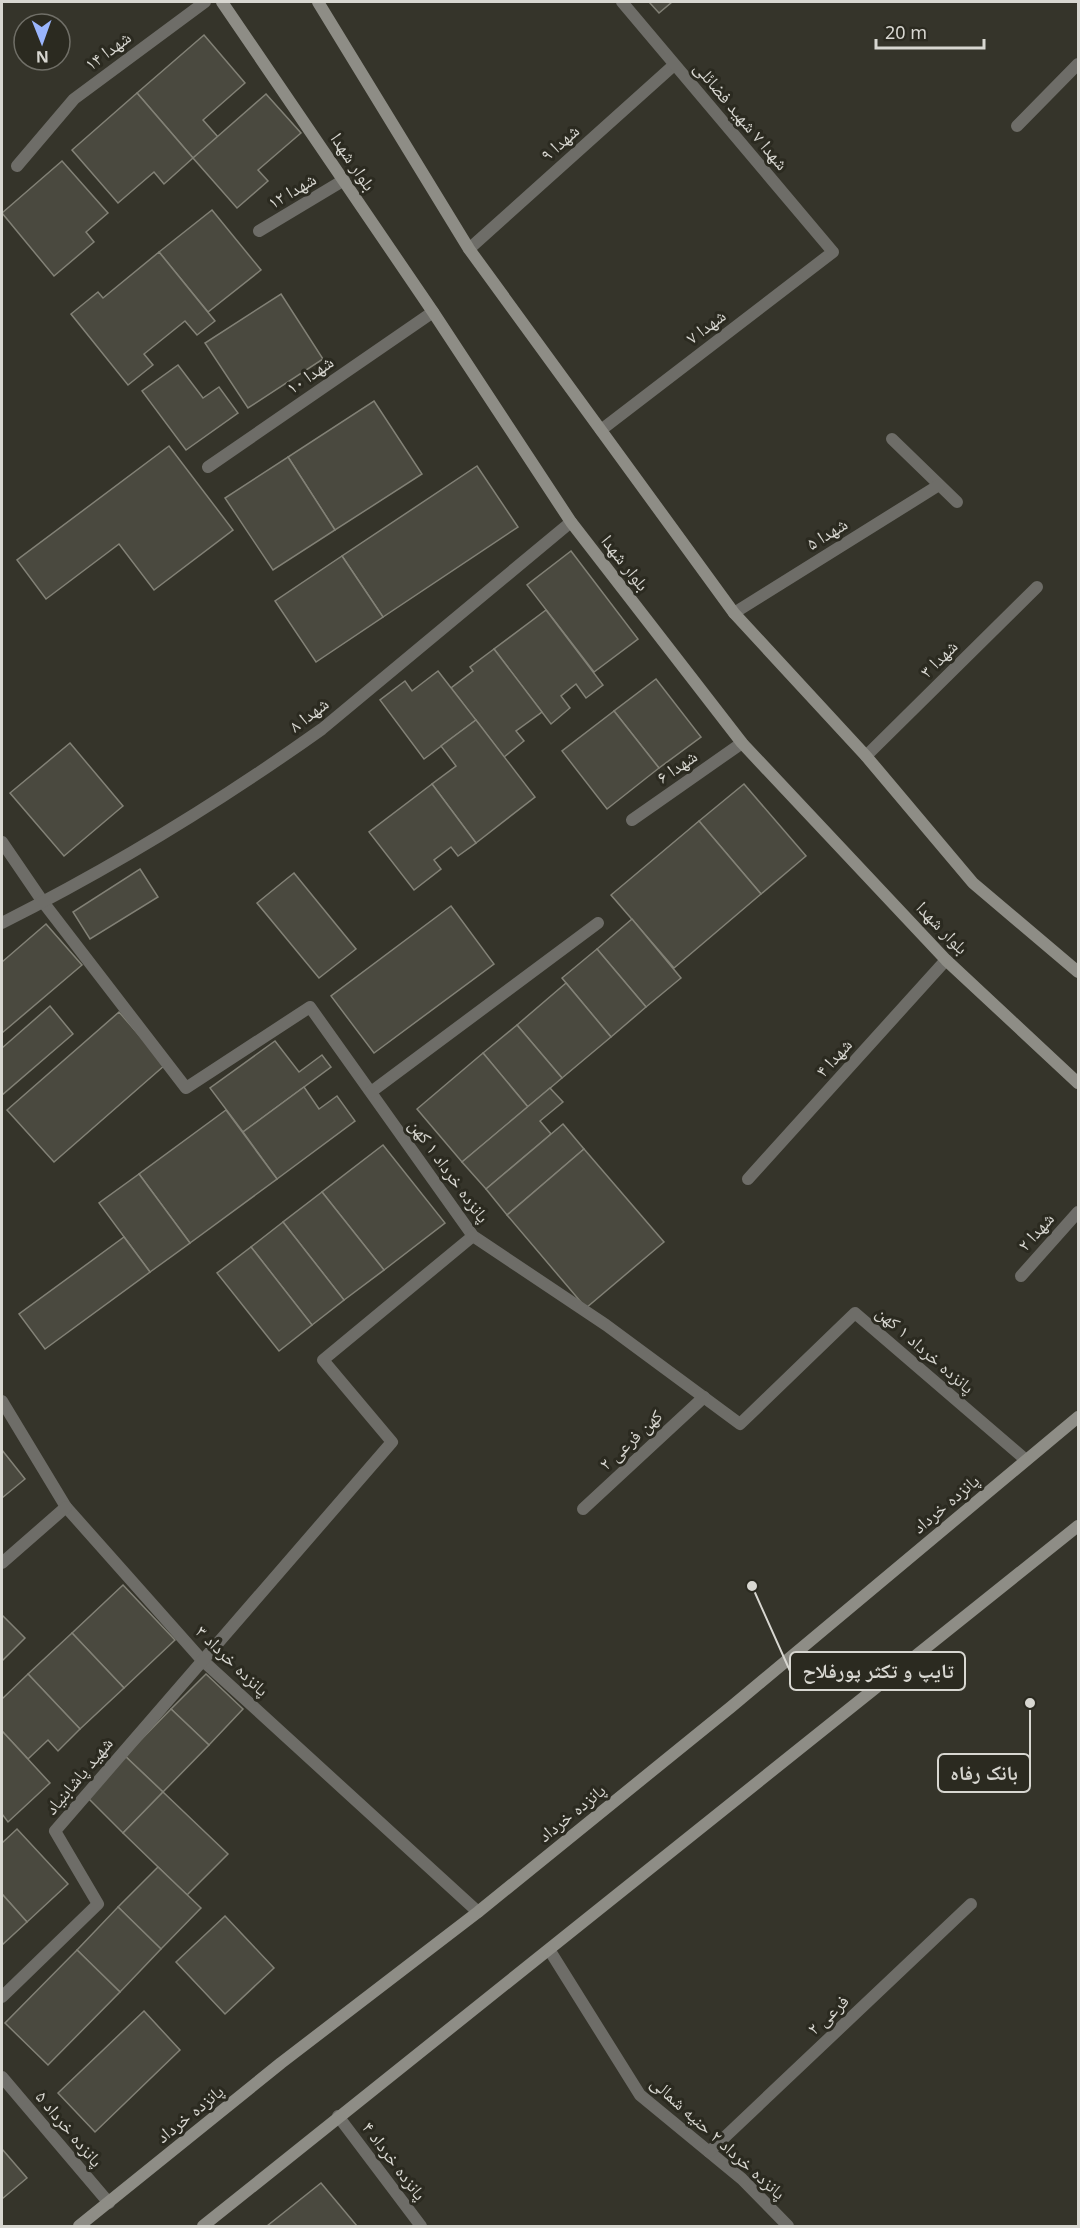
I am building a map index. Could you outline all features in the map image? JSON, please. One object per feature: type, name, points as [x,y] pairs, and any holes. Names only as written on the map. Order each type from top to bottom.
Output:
[{"type":"main road","name":"بلوار شهدا","points":[[222,2],[433,312],[571,522],[742,743],[946,960],[1078,1083]]},
{"type":"main road","points":[[318,2],[469,249],[734,613],[866,756],[973,884],[1078,972]]},
{"type":"main road","name":"پانزده خرداد","points":[[79,2226],[281,2063],[478,1912],[731,1707],[1078,1417]]},
{"type":"main road","points":[[203,2226],[550,1951],[1078,1526]]},
{"type":"street","name":"شهدا ۱۴","points":[[17,166],[74,99],[205,2]]},
{"type":"street","name":"شهدا ۷ شهید فضائلی","points":[[622,2],[833,252]]},
{"type":"street","points":[[1017,126],[1078,64]]},
{"type":"street","name":"شهدا ۹","points":[[469,249],[674,65]]},
{"type":"street","name":"شهدا ۱۲","points":[[259,231],[344,180]]},
{"type":"street","name":"شهدا ۷","points":[[601,430],[833,252]]},
{"type":"street","name":"شهدا ۱۰","points":[[208,467],[433,312]]},
{"type":"street","points":[[892,439],[957,502]]},
{"type":"street","name":"شهدا ۵","points":[[734,613],[939,485]]},
{"type":"street","name":"شهدا ۸","points":[[2,923],[131,853],[306,741],[571,522]]},
{"type":"street","name":"شهدا ۳","points":[[866,756],[1037,587]]},
{"type":"street","name":"شهدا ۶","points":[[632,820],[742,743]]},
{"type":"street","name":"پانزده خرداد ۱ کهن","points":[[2,842],[43,902],[186,1088],[310,1007],[473,1236],[606,1325],[740,1424],[855,1313],[1026,1460]]},
{"type":"street","points":[[371,1092],[598,923]]},
{"type":"street","name":"شهدا ۴","points":[[748,1179],[946,960]]},
{"type":"street","name":"شهدا ۲","points":[[1021,1275],[1078,1212]]},
{"type":"street","points":[[201,1659],[392,1442],[323,1360],[473,1236]]},
{"type":"street","name":"کهن فرعی ۲","points":[[583,1509],[704,1397]]},
{"type":"street","name":"پانزده خرداد ۳","points":[[2,1401],[66,1507],[201,1659],[478,1912]]},
{"type":"street","points":[[2,1563],[66,1507]]},
{"type":"street","name":"شهید پاشابنیاد","points":[[2,1997],[98,1904],[55,1831],[201,1659]]},
{"type":"street","name":"فرعی ۲","points":[[709,2152],[971,1904]]},
{"type":"street","name":"پانزده خرداد ۲ حنیه شمالی","points":[[550,1951],[640,2095],[742,2180],[789,2226]]},
{"type":"street","name":"پانزده خرداد ۵","points":[[2,2078],[109,2203]]},
{"type":"street","name":"پانزده خرداد ۴","points":[[339,2116],[421,2226]]},
{"type":"building","points":[[649,2],[672,2],[659,13]]},
{"type":"building","points":[[204,35],[245,83],[203,120],[218,137],[193,158],[137,93]]},
{"type":"building","points":[[137,93],[193,158],[164,184],[154,172],[118,203],[72,150]]},
{"type":"building","points":[[266,94],[301,133],[258,170],[268,181],[237,208],[193,158]]},
{"type":"building","points":[[62,161],[108,213],[86,232],[94,242],[54,276],[2,213]]},
{"type":"building","points":[[212,210],[261,270],[208,312],[159,252]]},
{"type":"building","points":[[159,252],[215,321],[197,335],[185,321],[144,354],[153,365],[128,385],[71,314],[98,292],[103,298]]},
{"type":"building","points":[[281,294],[323,359],[248,408],[205,343]]},
{"type":"building","points":[[178,365],[203,398],[219,387],[238,413],[186,450],[142,391]]},
{"type":"building","points":[[374,401],[422,474],[335,530],[288,457]]},
{"type":"building","points":[[169,446],[233,530],[154,590],[119,544],[46,599],[17,560]]},
{"type":"building","points":[[288,457],[335,530],[273,570],[225,498]]},
{"type":"building","points":[[477,466],[518,527],[383,617],[342,556]]},
{"type":"building","points":[[571,551],[638,639],[594,672],[527,585]]},
{"type":"building","points":[[342,556],[383,617],[316,662],[275,601]]},
{"type":"building","points":[[546,610],[603,685],[586,698],[576,684],[561,696],[570,708],[551,724],[494,649]]},
{"type":"building","points":[[494,649],[542,712],[516,731],[524,741],[504,757],[451,688],[473,671],[470,667]]},
{"type":"building","points":[[438,671],[476,720],[424,759],[380,700],[405,681],[412,691]]},
{"type":"building","points":[[656,679],[701,737],[659,768],[614,711]]},
{"type":"building","points":[[614,711],[659,768],[607,809],[562,751]]},
{"type":"building","points":[[476,720],[535,797],[476,843],[432,784],[456,766],[441,746]]},
{"type":"building","points":[[70,743],[123,806],[64,856],[10,793]]},
{"type":"building","points":[[432,784],[476,843],[458,856],[451,847],[434,860],[441,869],[414,890],[369,832]]},
{"type":"building","points":[[744,784],[806,856],[761,894],[699,821]]},
{"type":"building","points":[[699,821],[761,894],[674,968],[611,895]]},
{"type":"building","points":[[140,869],[158,897],[90,939],[73,912]]},
{"type":"building","points":[[294,873],[356,949],[319,978],[257,903]]},
{"type":"building","points":[[451,906],[494,964],[374,1053],[331,996]]},
{"type":"building","points":[[632,919],[681,978],[646,1007],[597,949]]},
{"type":"building","points":[[46,924],[82,965],[2,1033],[2,962]]},
{"type":"building","points":[[597,949],[646,1007],[611,1037],[562,978]]},
{"type":"building","points":[[566,983],[611,1037],[562,1078],[517,1025]]},
{"type":"building","points":[[50,1006],[73,1034],[2,1095],[2,1048]]},
{"type":"building","points":[[119,1012],[165,1065],[54,1162],[7,1110]]},
{"type":"building","points":[[517,1025],[562,1078],[528,1107],[483,1053]]},
{"type":"building","points":[[275,1041],[299,1072],[322,1055],[331,1067],[243,1132],[210,1088]]},
{"type":"building","points":[[483,1053],[528,1107],[462,1162],[417,1109]]},
{"type":"building","points":[[304,1087],[319,1109],[337,1096],[355,1121],[277,1179],[243,1132]]},
{"type":"building","points":[[550,1088],[563,1102],[540,1121],[551,1134],[486,1189],[462,1162]]},
{"type":"building","points":[[226,1110],[277,1179],[190,1243],[139,1174]]},
{"type":"building","points":[[563,1124],[584,1149],[507,1215],[486,1189]]},
{"type":"building","points":[[383,1145],[445,1223],[384,1270],[322,1192]]},
{"type":"building","points":[[584,1149],[664,1242],[586,1308],[507,1215]]},
{"type":"building","points":[[139,1174],[190,1243],[150,1272],[99,1203]]},
{"type":"building","points":[[322,1192],[384,1270],[344,1300],[283,1222]]},
{"type":"building","points":[[283,1222],[344,1300],[312,1325],[251,1247]]},
{"type":"building","points":[[124,1237],[150,1272],[45,1349],[19,1314]]},
{"type":"building","points":[[251,1247],[312,1325],[279,1351],[217,1273]]},
{"type":"building","points":[[2,1450],[25,1479],[2,1498]]},
{"type":"building","points":[[123,1585],[175,1640],[124,1688],[72,1633]]},
{"type":"building","points":[[2,1615],[25,1638],[2,1661]]},
{"type":"building","points":[[72,1633],[124,1688],[80,1729],[28,1674]]},
{"type":"building","points":[[28,1674],[80,1729],[58,1751],[48,1740],[28,1759],[2,1731],[2,1699]]},
{"type":"building","points":[[206,1674],[243,1709],[209,1745],[171,1709]]},
{"type":"building","points":[[171,1709],[209,1745],[163,1792],[125,1756]]},
{"type":"building","points":[[2,1731],[50,1783],[8,1822],[2,1814]]},
{"type":"building","points":[[125,1756],[163,1792],[123,1833],[86,1796]]},
{"type":"building","points":[[163,1792],[228,1854],[187,1895],[123,1833]]},
{"type":"building","points":[[17,1829],[68,1884],[27,1922],[2,1894],[2,1843]]},
{"type":"building","points":[[158,1867],[201,1908],[161,1949],[118,1907]]},
{"type":"building","points":[[2,1894],[27,1922],[2,1945]]},
{"type":"building","points":[[118,1907],[161,1949],[120,1992],[77,1950]]},
{"type":"building","points":[[225,1916],[274,1968],[225,2014],[176,1962]]},
{"type":"building","points":[[77,1950],[120,1992],[48,2065],[5,2023]]},
{"type":"building","points":[[144,2011],[180,2050],[95,2132],[58,2093]]},
{"type":"building","points":[[2,2149],[27,2178],[2,2199]]},
{"type":"building","points":[[321,2183],[357,2226],[267,2226]]},
{"type":"place","name":"تایپ و تکثر پورفلاح","points":[[752,1586]]},
{"type":"place","name":"بانک رفاه","points":[[1030,1703]]}]
